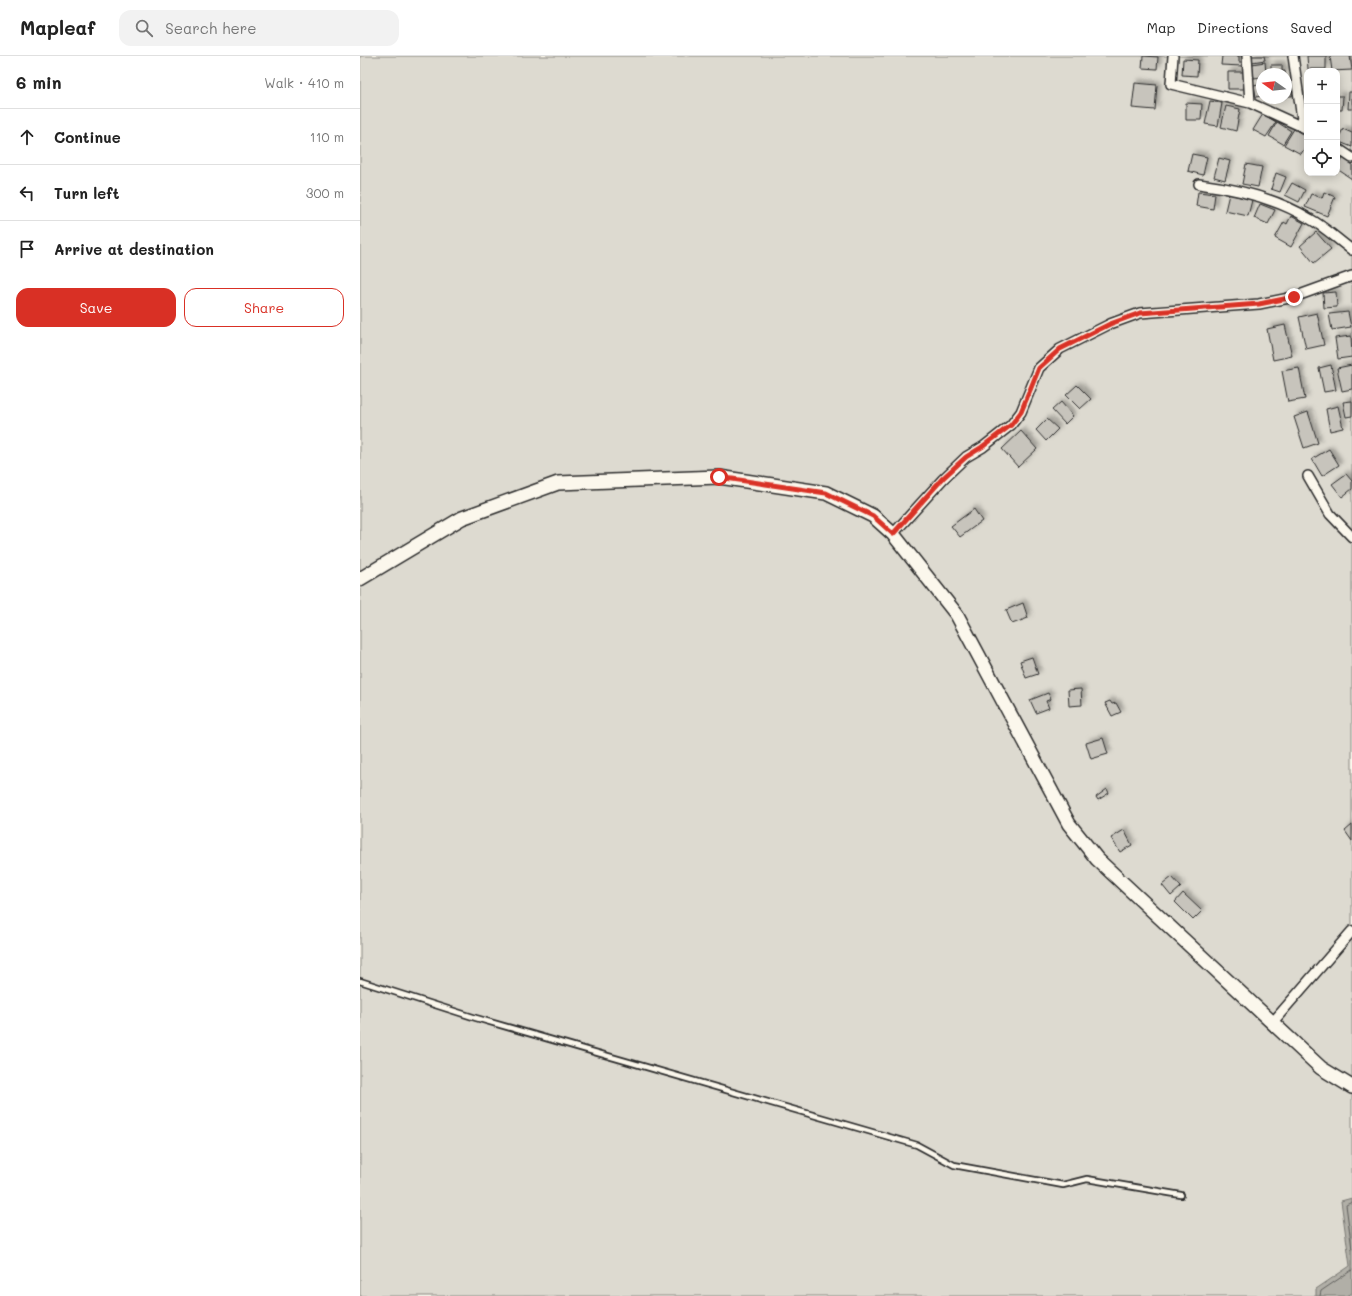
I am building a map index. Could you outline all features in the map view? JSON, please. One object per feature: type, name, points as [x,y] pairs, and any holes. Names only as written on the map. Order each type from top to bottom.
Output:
[{"type":"street","points":[[1173,56],[1171,84],[1250,103],[1304,128]]},
{"type":"street","points":[[1247,56],[1250,103]]},
{"type":"street","points":[[1292,56],[1304,122]]},
{"type":"street","points":[[1340,150],[1352,158]]},
{"type":"street","points":[[1199,184],[1231,188],[1264,197],[1310,219],[1352,250]]},
{"type":"street","points":[[893,534],[943,478],[966,457],[1011,425],[1021,412],[1039,368],[1060,349],[1110,324],[1140,313],[1259,304],[1294,297],[1352,276]]},
{"type":"street","points":[[1308,476],[1330,514],[1352,537]]},
{"type":"street","points":[[360,579],[462,518],[558,483],[719,477],[826,493],[873,516],[893,534],[957,615],[1070,824],[1097,859],[1321,1068],[1352,1087]]},
{"type":"street","points":[[1272,1023],[1352,931]]},
{"type":"lane","points":[[360,981],[476,1018],[917,1145],[954,1165],[1063,1185],[1087,1178],[1181,1195]]},
{"type":"shaded area","points":[[360,56],[1352,56],[1352,1296],[360,1296]]},
{"type":"water","points":[[1352,1198],[1352,1293],[1347,1296],[1316,1296],[1316,1289],[1350,1266],[1341,1201]]},
{"type":"building","points":[[1143,56],[1158,57],[1157,69],[1142,68]]},
{"type":"building","points":[[1222,56],[1239,56],[1239,62],[1242,62],[1242,66],[1221,65]]},
{"type":"building","points":[[1251,56],[1264,56],[1265,60],[1252,62]]},
{"type":"building","points":[[1307,56],[1326,56],[1326,68],[1308,68]]},
{"type":"building","points":[[1330,56],[1350,56],[1352,70],[1340,71],[1340,68],[1332,68]]},
{"type":"building","points":[[1183,59],[1198,60],[1197,76],[1182,75]]},
{"type":"building","points":[[1265,62],[1266,68],[1256,68],[1256,78],[1254,78],[1252,64]]},
{"type":"building","points":[[1271,65],[1282,65],[1282,68],[1271,68]]},
{"type":"building","points":[[1228,72],[1244,72],[1244,89],[1228,89]]},
{"type":"building","points":[[1135,83],[1157,85],[1155,110],[1132,108]]},
{"type":"building","points":[[1256,84],[1256,97],[1254,85]]},
{"type":"building","points":[[1349,92],[1352,92],[1352,109],[1348,109]]},
{"type":"building","points":[[1340,96],[1343,96],[1342,110],[1340,110]]},
{"type":"building","points":[[1210,101],[1222,103],[1218,126],[1205,124]]},
{"type":"building","points":[[1186,103],[1202,104],[1201,120],[1186,120]]},
{"type":"building","points":[[1226,106],[1240,109],[1236,131],[1221,127]]},
{"type":"building","points":[[1263,114],[1276,122],[1266,137],[1253,130]]},
{"type":"building","points":[[1277,122],[1291,131],[1283,144],[1269,136]]},
{"type":"building","points":[[1294,129],[1304,135],[1304,149],[1301,154],[1284,145]]},
{"type":"building","points":[[1343,129],[1352,133],[1352,147],[1340,142],[1340,135]]},
{"type":"building","points":[[1192,154],[1207,157],[1203,175],[1188,171]]},
{"type":"building","points":[[1219,158],[1230,161],[1225,180],[1214,177]]},
{"type":"building","points":[[1343,158],[1352,164],[1352,179],[1340,171],[1340,164]]},
{"type":"building","points":[[1246,164],[1262,167],[1258,187],[1242,184]]},
{"type":"building","points":[[1276,173],[1286,177],[1280,192],[1271,189]]},
{"type":"building","points":[[1292,183],[1305,190],[1299,202],[1285,195]]},
{"type":"building","points":[[1198,192],[1215,194],[1213,209],[1196,206]]},
{"type":"building","points":[[1324,192],[1335,197],[1327,216],[1305,207],[1311,194],[1322,198]]},
{"type":"building","points":[[1229,194],[1252,200],[1248,216],[1225,211]]},
{"type":"building","points":[[1260,204],[1275,210],[1268,224],[1254,218]]},
{"type":"building","points":[[1291,216],[1304,223],[1291,247],[1275,238],[1284,222],[1287,224]]},
{"type":"building","points":[[1316,232],[1331,249],[1314,263],[1300,246]]},
{"type":"building","points":[[1336,292],[1337,307],[1324,308],[1323,293]]},
{"type":"building","points":[[1348,312],[1351,327],[1332,330],[1329,314]]},
{"type":"building","points":[[1317,313],[1324,345],[1306,349],[1299,317]]},
{"type":"building","points":[[1285,325],[1292,356],[1273,360],[1267,329]]},
{"type":"building","points":[[1351,336],[1352,357],[1338,359],[1335,338]]},
{"type":"building","points":[[1331,365],[1336,390],[1324,392],[1319,368]]},
{"type":"building","points":[[1352,365],[1352,389],[1342,391],[1337,368]]},
{"type":"building","points":[[1299,368],[1305,399],[1288,402],[1282,371]]},
{"type":"building","points":[[1077,385],[1091,399],[1080,409],[1066,395]]},
{"type":"building","points":[[1352,401],[1352,416],[1346,417],[1343,402]]},
{"type":"building","points":[[1061,402],[1073,416],[1065,424],[1052,410]]},
{"type":"building","points":[[1338,406],[1343,428],[1330,431],[1326,409]]},
{"type":"building","points":[[1308,412],[1318,443],[1304,448],[1294,417]]},
{"type":"building","points":[[1047,419],[1058,429],[1046,441],[1036,430]]},
{"type":"building","points":[[1021,431],[1037,449],[1018,467],[1002,449]]},
{"type":"building","points":[[1329,449],[1339,465],[1322,476],[1312,459]]},
{"type":"building","points":[[1346,474],[1352,481],[1352,489],[1342,497],[1332,484]]},
{"type":"building","points":[[974,509],[982,521],[960,537],[951,526]]},
{"type":"building","points":[[1023,603],[1028,618],[1012,624],[1006,610]]},
{"type":"building","points":[[1032,657],[1038,674],[1026,678],[1020,661]]},
{"type":"building","points":[[1081,689],[1082,705],[1069,706],[1068,690]]},
{"type":"building","points":[[1048,693],[1051,699],[1046,701],[1049,708],[1036,713],[1030,700]]},
{"type":"building","points":[[1110,701],[1112,704],[1116,703],[1121,712],[1112,716],[1105,703]]},
{"type":"building","points":[[1103,738],[1108,754],[1091,759],[1086,743]]},
{"type":"building","points":[[1107,789],[1109,793],[1098,800],[1096,797]]},
{"type":"building","points":[[1352,825],[1352,841],[1345,831]]},
{"type":"building","points":[[1124,830],[1132,845],[1120,852],[1111,838]]},
{"type":"building","points":[[1172,877],[1181,887],[1171,896],[1162,885]]},
{"type":"building","points":[[1183,893],[1202,911],[1193,920],[1175,902]]},
{"type":"route","points":[[719,477],[826,493],[873,516],[893,534],[943,478],[966,457],[1011,425],[1021,412],[1039,368],[1060,349],[1110,324],[1140,313],[1259,304],[1294,297]]}]
